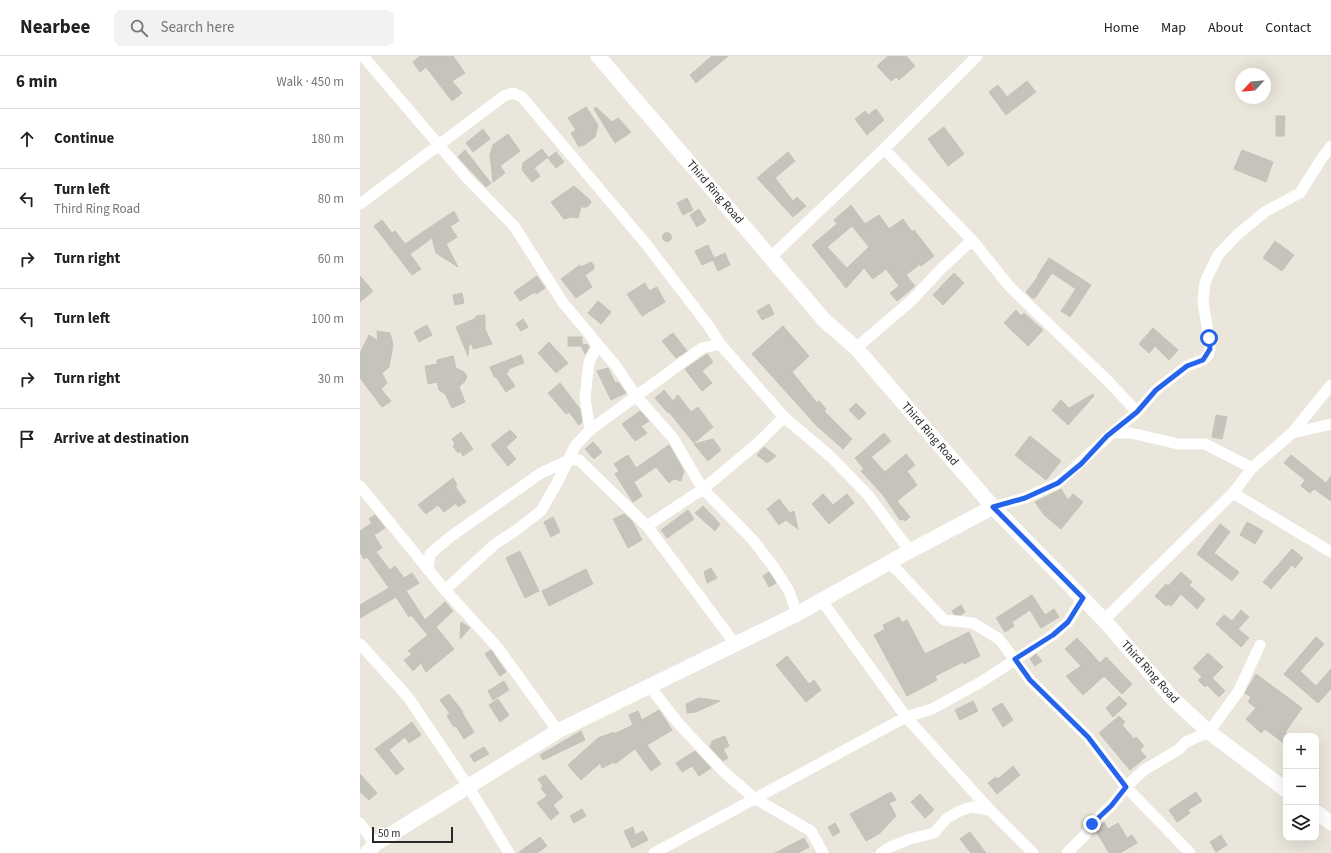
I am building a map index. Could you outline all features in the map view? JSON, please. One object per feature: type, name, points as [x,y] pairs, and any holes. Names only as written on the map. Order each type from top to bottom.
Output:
[{"type":"street","points":[[364,56],[466,177],[514,226],[564,304],[616,366],[636,396],[673,438],[703,490],[752,539],[773,566],[789,591],[797,614]]},
{"type":"street","name":"Third Ring Road","points":[[598,56],[825,321],[856,348],[993,507],[1104,620],[1173,699],[1209,732],[1283,788]]},
{"type":"street","points":[[771,257],[884,149],[977,56]]},
{"type":"street","points":[[360,204],[504,96],[513,93],[522,97],[646,244],[708,325],[720,344],[784,417],[830,456],[868,495],[910,550]]},
{"type":"street","points":[[360,823],[371,849],[468,786],[558,731],[797,614],[910,550],[993,507],[1025,498],[1058,483],[1137,412],[1156,390],[1187,366],[1203,360],[1208,355],[1210,349],[1209,338],[1202,302],[1205,282],[1218,255],[1237,235],[1266,211],[1300,193],[1331,146]]},
{"type":"street","points":[[884,149],[972,240],[1010,287],[1137,412]]},
{"type":"street","points":[[856,348],[911,301],[942,268],[972,240]]},
{"type":"street","points":[[702,348],[708,325]]},
{"type":"street","points":[[590,430],[585,398],[589,362],[596,347],[592,337]]},
{"type":"street","points":[[445,590],[490,548],[541,511],[576,446],[590,430],[702,348],[720,344]]},
{"type":"street","points":[[1104,620],[1233,493],[1252,468],[1292,433],[1331,385]]},
{"type":"street","points":[[647,526],[703,490],[758,443],[784,417]]},
{"type":"street","points":[[1292,433],[1331,424]]},
{"type":"street","points":[[1112,433],[1131,433],[1178,444],[1205,444],[1252,468]]},
{"type":"street","points":[[428,570],[430,554],[450,537],[541,473],[569,460],[579,460],[647,526],[736,645]]},
{"type":"street","points":[[360,486],[445,590],[498,648],[558,731]]},
{"type":"street","points":[[1233,493],[1331,552]]},
{"type":"street","points":[[888,563],[944,620],[973,623],[999,639],[1030,680],[1088,737],[1126,787],[1190,853]]},
{"type":"street","points":[[654,853],[906,717],[932,709],[981,682],[1053,635],[1068,622],[1083,598]]},
{"type":"street","points":[[822,601],[906,717],[990,810],[1033,853]]},
{"type":"street","points":[[360,644],[408,697],[468,786],[509,853]]},
{"type":"street","points":[[1067,853],[1085,835],[1092,824],[1111,806],[1126,787],[1144,770],[1178,750],[1186,742],[1209,732],[1238,692],[1260,645]]},
{"type":"street","points":[[650,687],[679,724],[723,771],[754,798],[811,831],[823,853]]},
{"type":"street","points":[[889,851],[910,839],[934,833],[947,818],[962,810],[972,807],[990,810]]},
{"type":"street","points":[[1319,814],[1331,823]]},
{"type":"building","points":[[420,56],[453,56],[465,73],[452,81],[462,93],[452,101],[426,67],[420,72],[413,62]]},
{"type":"building","points":[[712,56],[728,56],[696,83],[690,75]]},
{"type":"building","points":[[888,56],[906,56],[915,66],[899,80],[896,77],[891,81],[877,66]]},
{"type":"building","points":[[1027,81],[1036,92],[1006,115],[989,92],[998,85],[1007,97]]},
{"type":"building","points":[[586,107],[598,125],[595,137],[583,146],[582,145],[579,147],[571,133],[576,130],[568,118]]},
{"type":"building","points":[[596,107],[612,122],[618,118],[631,132],[615,143],[594,109]]},
{"type":"building","points":[[876,109],[884,120],[867,135],[855,119],[865,111],[868,115]]},
{"type":"building","points":[[1276,116],[1285,116],[1284,136],[1276,136]]},
{"type":"building","points":[[944,127],[964,154],[948,166],[928,139]]},
{"type":"building","points":[[483,129],[490,139],[473,152],[466,143]]},
{"type":"building","points":[[508,134],[520,151],[500,166],[505,173],[493,182],[490,155],[493,145]]},
{"type":"building","points":[[542,149],[548,157],[534,168],[540,176],[532,182],[522,170],[523,163]]},
{"type":"building","points":[[465,150],[491,183],[486,187],[458,157]]},
{"type":"building","points":[[1242,150],[1273,162],[1266,182],[1234,169]]},
{"type":"building","points":[[556,152],[564,162],[556,168],[548,158]]},
{"type":"building","points":[[788,152],[795,161],[775,178],[793,201],[797,197],[806,206],[793,217],[757,178]]},
{"type":"building","points":[[574,186],[590,200],[591,203],[587,207],[581,207],[578,218],[571,217],[564,219],[551,202]]},
{"type":"building","points":[[687,198],[693,210],[683,215],[677,203]]},
{"type":"building","points":[[851,205],[865,224],[879,215],[889,229],[903,219],[912,232],[914,230],[934,256],[921,266],[920,264],[906,275],[915,286],[897,301],[890,293],[899,286],[886,269],[873,279],[864,268],[846,288],[812,245],[837,224],[834,220]],"holes":[[[852,226],[869,247],[847,268],[827,247]]]},
{"type":"building","points":[[699,209],[706,221],[697,227],[690,215]]},
{"type":"building","points":[[454,211],[459,221],[450,226],[457,237],[446,244],[458,267],[436,253],[432,238],[410,254],[421,269],[412,275],[374,226],[382,220],[392,233],[395,231],[405,244]]},
{"type":"building","points":[[667,232],[672,237],[667,242],[662,237]]},
{"type":"building","points":[[1275,241],[1294,255],[1282,271],[1263,258]]},
{"type":"building","points":[[708,245],[714,258],[725,253],[730,265],[718,271],[713,260],[702,265],[695,251]]},
{"type":"building","points":[[1049,258],[1091,285],[1070,317],[1061,311],[1076,289],[1052,273],[1035,298],[1032,298],[1026,292],[1038,277],[1037,276]]},
{"type":"building","points":[[591,262],[594,265],[594,269],[585,275],[592,287],[576,298],[561,279],[580,265],[581,267]]},
{"type":"building","points":[[954,273],[964,283],[943,305],[933,295]]},
{"type":"building","points":[[360,276],[373,291],[360,302]]},
{"type":"building","points":[[537,276],[545,288],[520,301],[514,292]]},
{"type":"building","points":[[645,283],[649,291],[657,287],[665,302],[642,316],[627,294]]},
{"type":"building","points":[[462,293],[464,303],[455,305],[453,295]]},
{"type":"building","points":[[598,301],[611,312],[601,324],[588,313]]},
{"type":"building","points":[[769,304],[774,314],[762,320],[757,311]]},
{"type":"building","points":[[1016,310],[1021,316],[1024,313],[1043,330],[1028,346],[1004,323]]},
{"type":"building","points":[[485,315],[485,329],[492,344],[473,349],[472,344],[469,345],[468,356],[456,327],[476,318],[476,316]]},
{"type":"building","points":[[523,319],[528,327],[521,331],[516,324]]},
{"type":"building","points":[[427,325],[432,335],[419,342],[414,332]]},
{"type":"building","points":[[783,326],[809,356],[792,372],[817,403],[819,401],[826,409],[824,411],[852,439],[843,449],[817,426],[752,354]]},
{"type":"building","points":[[1153,328],[1178,350],[1169,360],[1155,346],[1149,353],[1139,344]]},
{"type":"building","points":[[377,331],[390,333],[393,345],[389,367],[382,373],[387,383],[381,389],[391,401],[382,407],[360,378],[360,353],[369,335],[378,341]]},
{"type":"building","points":[[673,333],[687,351],[676,358],[662,341]]},
{"type":"building","points":[[568,337],[582,337],[582,344],[588,345],[589,347],[585,354],[581,346],[568,346]]},
{"type":"building","points":[[549,342],[568,363],[556,373],[538,353]]},
{"type":"building","points":[[707,354],[713,362],[702,371],[712,383],[702,391],[685,369]]},
{"type":"building","points":[[521,355],[524,363],[508,369],[509,371],[506,373],[515,386],[506,392],[496,377],[494,377],[490,367]]},
{"type":"building","points":[[453,356],[456,368],[464,372],[467,376],[465,381],[459,387],[465,402],[452,408],[445,394],[439,390],[437,382],[428,384],[425,366],[437,364],[437,360]]},
{"type":"building","points":[[608,368],[615,383],[618,382],[626,393],[611,400],[597,371]]},
{"type":"building","points":[[560,383],[580,409],[582,422],[579,425],[569,412],[566,414],[548,393]]},
{"type":"building","points":[[664,390],[673,401],[678,395],[691,412],[698,407],[713,427],[694,443],[669,412],[668,413],[655,398]]},
{"type":"building","points":[[1093,394],[1094,396],[1068,425],[1052,410],[1061,400],[1069,408]]},
{"type":"building","points":[[856,403],[866,413],[859,420],[849,410]]},
{"type":"building","points":[[640,411],[649,421],[641,426],[647,433],[635,441],[622,424]]},
{"type":"building","points":[[1216,415],[1227,417],[1222,439],[1212,437]]},
{"type":"building","points":[[510,430],[517,437],[506,447],[516,459],[508,466],[491,445]]},
{"type":"building","points":[[461,432],[473,449],[463,456],[460,451],[458,453],[453,446],[455,444],[452,439]]},
{"type":"building","points":[[884,433],[891,441],[871,457],[885,472],[906,454],[915,465],[907,471],[917,485],[897,501],[910,517],[905,521],[902,519],[900,520],[883,495],[861,471],[864,469],[855,458]]},
{"type":"building","points":[[1030,436],[1061,461],[1046,480],[1015,455]]},
{"type":"building","points":[[713,439],[721,450],[708,461],[694,444]]},
{"type":"building","points":[[593,442],[602,452],[594,459],[585,449]]},
{"type":"building","points":[[669,445],[684,471],[681,481],[674,479],[669,483],[656,467],[634,482],[642,496],[633,502],[615,474],[619,471],[614,464],[628,455],[636,468]]},
{"type":"building","points":[[764,447],[776,456],[767,463],[757,455]]},
{"type":"building","points":[[1291,455],[1326,483],[1331,476],[1331,501],[1314,489],[1310,493],[1301,486],[1305,480],[1284,463]]},
{"type":"building","points":[[453,478],[457,485],[455,486],[466,502],[458,507],[456,503],[444,512],[438,505],[426,514],[418,505]]},
{"type":"building","points":[[1061,489],[1068,500],[1073,494],[1083,502],[1061,529],[1044,515],[1035,502]]},
{"type":"building","points":[[823,494],[833,505],[847,494],[854,503],[829,524],[812,504]]},
{"type":"building","points":[[779,499],[790,513],[794,511],[798,529],[786,520],[779,525],[767,509]]},
{"type":"building","points":[[703,506],[720,524],[715,531],[695,513]]},
{"type":"building","points":[[688,510],[694,519],[667,538],[661,530]]},
{"type":"building","points":[[624,514],[632,521],[642,540],[628,548],[613,519]]},
{"type":"building","points":[[375,515],[385,528],[374,535],[382,548],[376,552],[390,570],[395,566],[404,578],[412,573],[419,583],[406,591],[425,620],[445,602],[453,611],[436,627],[454,649],[426,672],[421,663],[413,671],[404,660],[412,654],[408,651],[428,635],[411,615],[409,617],[396,597],[360,618],[360,605],[389,588],[367,557],[364,559],[360,552],[360,531],[372,523],[369,519]]},
{"type":"building","points":[[553,517],[560,532],[551,537],[544,522]]},
{"type":"building","points":[[1247,522],[1263,531],[1255,544],[1240,535]]},
{"type":"building","points":[[1220,524],[1230,532],[1214,553],[1239,572],[1232,581],[1197,554]]},
{"type":"building","points":[[1292,549],[1303,558],[1295,568],[1292,565],[1271,589],[1263,582]]},
{"type":"building","points":[[520,551],[539,591],[525,598],[506,558]]},
{"type":"building","points":[[711,568],[717,578],[707,583],[704,572]]},
{"type":"building","points":[[586,569],[593,584],[549,606],[542,591]]},
{"type":"building","points":[[769,572],[776,583],[769,587],[763,576]]},
{"type":"building","points":[[1181,572],[1192,582],[1189,585],[1205,599],[1197,609],[1181,594],[1171,606],[1168,604],[1166,606],[1155,596],[1166,584],[1168,586]]},
{"type":"building","points":[[1032,595],[1045,615],[1054,609],[1059,617],[1041,628],[1030,610],[1012,622],[1014,626],[1005,632],[996,618]]},
{"type":"building","points":[[961,605],[965,612],[961,615],[954,614],[952,611]]},
{"type":"building","points":[[1241,610],[1249,617],[1238,629],[1249,638],[1241,647],[1216,624],[1224,615],[1232,621]]},
{"type":"building","points":[[899,617],[902,623],[907,620],[925,654],[969,632],[980,656],[964,664],[963,662],[935,676],[937,680],[907,696],[874,635],[885,629],[883,625]]},
{"type":"building","points":[[461,622],[470,628],[460,639]]},
{"type":"building","points":[[1316,637],[1324,644],[1300,671],[1316,686],[1331,669],[1331,689],[1318,703],[1284,674]]},
{"type":"building","points":[[1077,638],[1100,663],[1106,657],[1132,684],[1122,694],[1104,676],[1083,695],[1066,676],[1081,666],[1065,649]]},
{"type":"building","points":[[491,650],[506,672],[500,676],[485,654]]},
{"type":"building","points":[[1208,653],[1223,667],[1212,678],[1225,691],[1219,697],[1207,685],[1205,687],[1198,680],[1202,677],[1193,668]]},
{"type":"building","points":[[1036,654],[1042,661],[1035,666],[1030,659]]},
{"type":"building","points":[[787,656],[809,684],[814,680],[821,690],[806,702],[776,665]]},
{"type":"building","points":[[1256,674],[1302,708],[1286,733],[1283,733],[1283,743],[1265,729],[1261,733],[1246,719],[1256,708],[1248,702],[1251,697],[1245,693]]},
{"type":"building","points":[[504,681],[509,690],[493,700],[488,691]]},
{"type":"building","points":[[449,694],[463,712],[462,713],[474,732],[464,739],[456,726],[454,727],[447,716],[450,714],[440,700]]},
{"type":"building","points":[[1119,696],[1127,704],[1113,717],[1106,708]]},
{"type":"building","points":[[699,698],[720,701],[696,712],[687,713],[686,704]]},
{"type":"building","points":[[498,699],[509,715],[500,722],[489,705]]},
{"type":"building","points":[[973,701],[978,711],[960,720],[955,710]]},
{"type":"building","points":[[1002,703],[1013,720],[1003,727],[992,709]]},
{"type":"building","points":[[659,710],[672,730],[647,745],[661,764],[651,771],[635,749],[615,764],[614,762],[602,768],[600,763],[581,780],[568,765],[598,738],[614,732],[614,734],[633,725],[629,715],[638,711],[642,720]]},
{"type":"building","points":[[1119,716],[1125,722],[1122,725],[1134,739],[1136,737],[1144,746],[1140,750],[1146,757],[1130,770],[1099,733]]},
{"type":"building","points":[[412,722],[421,735],[409,743],[405,737],[389,750],[404,769],[396,775],[375,749]]},
{"type":"building","points":[[581,731],[585,740],[543,760],[540,755]]},
{"type":"building","points":[[725,736],[729,746],[723,749],[728,758],[723,761],[710,747],[712,741]]},
{"type":"building","points":[[484,747],[489,754],[474,762],[470,755]]},
{"type":"building","points":[[695,751],[711,768],[699,776],[692,766],[682,772],[676,763]]},
{"type":"building","points":[[1013,766],[1020,775],[997,794],[988,783],[996,777],[998,779]]},
{"type":"building","points":[[360,774],[377,793],[369,800],[360,792]]},
{"type":"building","points":[[545,775],[563,797],[553,805],[559,813],[551,820],[537,803],[547,796],[541,788],[543,786],[538,779]]},
{"type":"building","points":[[891,792],[896,800],[889,803],[896,816],[880,833],[866,841],[850,814]]},
{"type":"building","points":[[1196,792],[1202,801],[1188,810],[1190,813],[1177,822],[1169,810]]},
{"type":"building","points":[[920,794],[934,810],[925,818],[911,802]]},
{"type":"building","points":[[582,809],[586,816],[574,823],[570,816]]},
{"type":"building","points":[[1104,822],[1108,829],[1118,823],[1127,838],[1132,835],[1137,843],[1120,853],[1109,853],[1096,831]]},
{"type":"building","points":[[835,823],[840,832],[833,836],[828,827]]},
{"type":"building","points":[[633,827],[635,835],[643,831],[648,840],[632,848],[624,831]]},
{"type":"building","points":[[970,832],[986,853],[971,853],[960,839]]},
{"type":"building","points":[[1221,835],[1227,845],[1216,852],[1210,842]]},
{"type":"building","points":[[540,837],[547,846],[537,853],[518,853]]},
{"type":"building","points":[[804,838],[809,847],[798,853],[775,853]]},
{"type":"route","points":[[1092,824],[1111,806],[1126,787],[1088,737],[1030,680],[1015,659],[1053,635],[1068,622],[1083,598],[993,507],[1025,498],[1058,483],[1081,464],[1107,436],[1137,412],[1156,390],[1187,366],[1203,360],[1208,355],[1210,349],[1209,338]]}]
